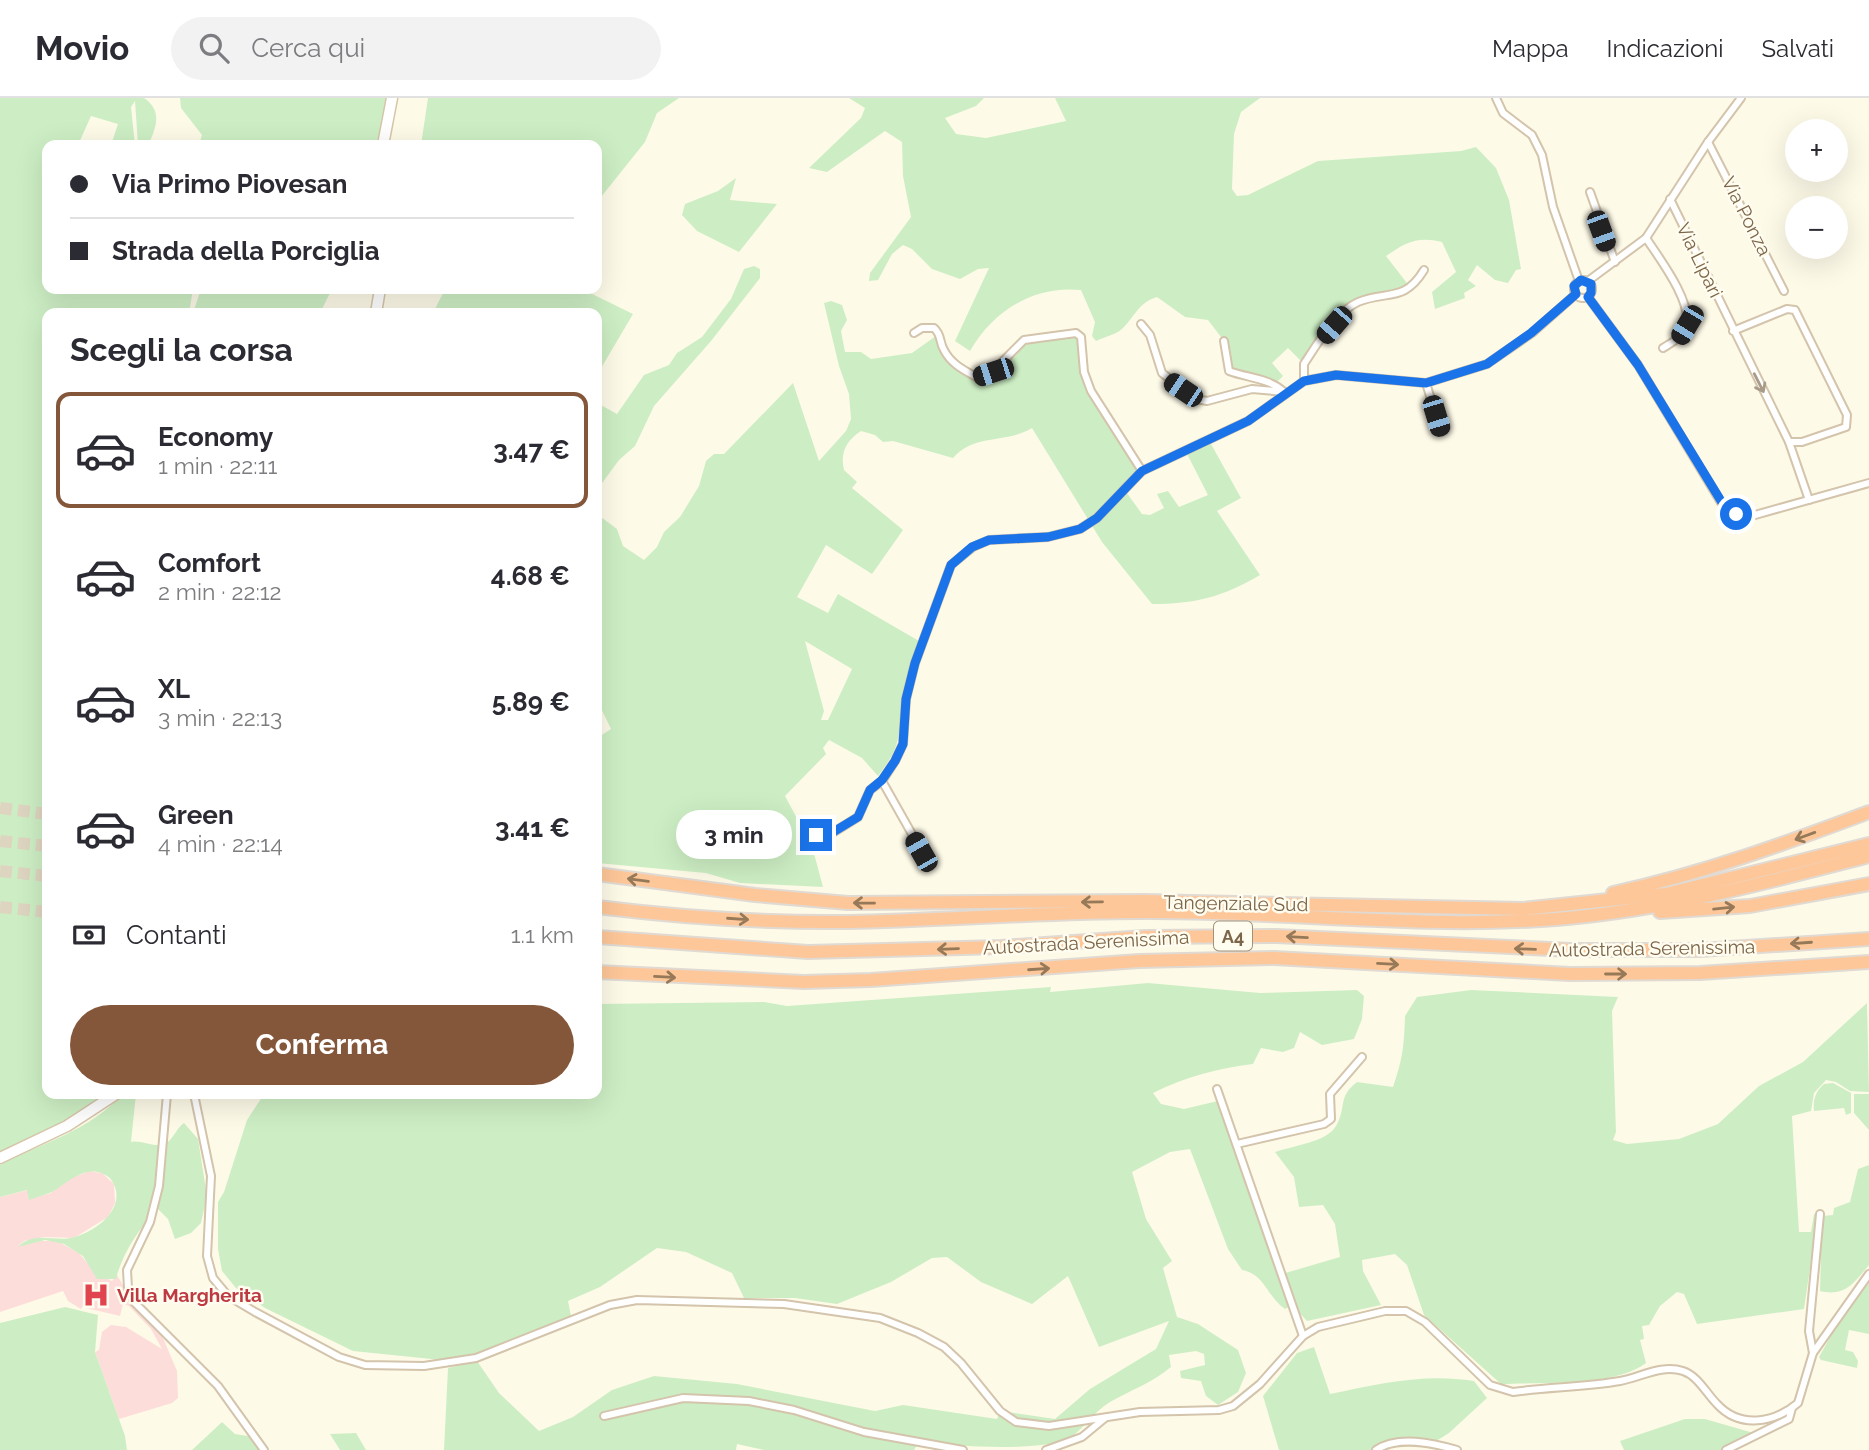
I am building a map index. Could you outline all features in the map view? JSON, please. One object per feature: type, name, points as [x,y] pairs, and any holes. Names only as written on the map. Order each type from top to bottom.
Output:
[{"type":"highway","points":[[1552,908],[1660,884],[1719,867],[1869,812]]},
{"type":"highway","name":"Tangenziale Sud","points":[[602,875],[755,895],[848,903],[1144,901],[1434,909],[1552,908],[1665,894],[1869,844]]},
{"type":"highway","name":"Tangenziale Sud","points":[[602,907],[747,920],[845,922],[1143,912],[1497,921],[1632,912],[1722,893],[1869,856]]},
{"type":"highway","points":[[1632,912],[1692,912],[1750,906],[1869,884]]},
{"type":"highway","name":"Autostrada Serenissima","points":[[602,937],[808,952],[1001,947],[1144,937],[1276,936],[1598,951],[1700,950],[1869,939]]},
{"type":"highway","name":"Autostrada Serenissima","points":[[602,972],[804,982],[871,980],[1139,961],[1261,959],[1570,974],[1700,973],[1869,962]]},
{"type":"main road","points":[[384,140],[392,98]]},
{"type":"main road","points":[[0,1158],[67,1126],[108,1099]]},
{"type":"street","points":[[1496,98],[1503,113],[1532,135],[1542,155],[1553,207],[1579,281]]},
{"type":"street","points":[[1588,297],[1576,294],[1574,286],[1579,281],[1588,281],[1646,238],[1708,142],[1741,98]]},
{"type":"street","name":"Via Ponza","points":[[1708,142],[1784,291]]},
{"type":"street","points":[[1590,192],[1615,261]]},
{"type":"street","name":"Via Lipari","points":[[1670,200],[1798,461],[1809,500]]},
{"type":"street","points":[[1646,238],[1684,303],[1687,325],[1679,338],[1663,348]]},
{"type":"street","points":[[1304,381],[1304,364],[1349,308],[1359,302],[1403,292],[1418,281],[1424,270]]},
{"type":"street","points":[[1588,281],[1592,289],[1588,297]]},
{"type":"street","points":[[816,835],[821,833],[825,837],[858,817],[870,790],[882,780],[903,744],[906,699],[915,663],[951,565],[972,547],[989,540],[1048,537],[1080,529],[1097,518],[1142,471],[1248,421],[1304,381],[1336,375],[1426,383],[1487,364],[1531,333],[1576,294]]},
{"type":"street","points":[[1588,297],[1638,365],[1726,509],[1746,516],[1869,483]]},
{"type":"street","points":[[1734,331],[1787,309],[1795,310],[1800,318],[1848,420],[1843,430],[1802,442],[1789,442]]},
{"type":"street","points":[[1141,324],[1150,335],[1162,373],[1196,399],[1207,401],[1252,389],[1285,392]]},
{"type":"street","points":[[914,333],[922,328],[934,328],[940,333],[944,351],[960,369],[976,377],[993,372],[1024,340],[1076,332],[1081,337],[1084,372],[1091,391],[1142,471]]},
{"type":"street","points":[[1224,341],[1229,372],[1249,379],[1271,381],[1285,392]]},
{"type":"street","points":[[1426,383],[1441,432]]},
{"type":"street","points":[[1798,461],[1802,442]]},
{"type":"street","points":[[882,780],[930,866]]},
{"type":"street","points":[[1237,1144],[1324,1124],[1331,1119],[1329,1094],[1362,1057]]},
{"type":"street","points":[[1217,1089],[1303,1336]]},
{"type":"street","points":[[167,1099],[159,1186],[150,1222],[127,1270],[128,1288],[134,1302],[218,1386],[264,1450]]},
{"type":"street","points":[[195,1099],[211,1176],[207,1256],[213,1278],[228,1296],[339,1357],[365,1365],[424,1366],[476,1358],[610,1305],[637,1300],[784,1304],[880,1318],[918,1332],[944,1347],[961,1363],[1000,1411],[1016,1422],[1049,1426],[1107,1416],[1233,1406],[1260,1384],[1303,1336],[1318,1327],[1385,1311],[1406,1311],[1425,1322],[1490,1384],[1500,1389],[1513,1392],[1620,1381],[1668,1368],[1692,1376],[1717,1405],[1739,1420],[1777,1418],[1798,1403],[1807,1384],[1813,1353],[1810,1331],[1820,1214]]},
{"type":"street","points":[[1813,1353],[1869,1274]]},
{"type":"street","points":[[604,1416],[683,1398],[749,1401],[794,1410],[864,1432],[963,1450]]},
{"type":"street","points":[[1726,1450],[1789,1419],[1792,1408]]},
{"type":"street","points":[[1046,1450],[1082,1437],[1107,1416]]},
{"type":"street","points":[[1376,1450],[1406,1442],[1433,1443],[1457,1450]]},
{"type":"shaded area","name":"Villa Margherita","points":[[89,1171],[102,1173],[114,1184],[115,1203],[108,1217],[74,1238],[44,1237],[24,1241],[18,1246],[40,1241],[57,1241],[79,1253],[95,1272],[112,1281],[117,1275],[128,1294],[163,1338],[177,1371],[178,1398],[172,1403],[119,1419],[95,1352],[99,1350],[102,1332],[111,1325],[126,1327],[162,1349],[151,1329],[129,1306],[123,1304],[120,1316],[82,1307],[81,1309],[68,1301],[63,1291],[0,1312],[0,1197],[28,1190],[29,1199],[51,1193],[69,1179]]},
{"type":"green space","points":[[0,98],[144,98],[156,113],[156,124],[150,140],[138,140],[135,101],[131,107],[134,140],[113,140],[118,124],[91,116],[80,140],[42,140],[42,294],[192,294],[190,308],[42,308],[42,1099],[102,1099],[48,1132],[0,1152]]},
{"type":"green space","points":[[180,98],[392,98],[384,140],[200,140],[202,135],[181,108]]},
{"type":"green space","points":[[428,98],[679,98],[657,113],[645,142],[602,196],[602,140],[422,140]]},
{"type":"green space","points":[[849,98],[984,98],[976,106],[945,118],[956,134],[986,138],[1066,121],[1055,98],[1260,98],[1241,112],[1234,134],[1232,189],[1237,196],[1248,195],[1318,161],[1461,151],[1476,147],[1496,168],[1509,200],[1521,269],[1516,270],[1508,283],[1495,280],[1477,265],[1468,280],[1476,286],[1464,293],[1465,298],[1435,309],[1432,292],[1456,272],[1442,242],[1419,240],[1406,244],[1386,256],[1410,287],[1359,302],[1333,325],[1304,364],[1288,348],[1272,363],[1283,376],[1275,384],[1229,371],[1224,341],[1208,320],[1185,317],[1157,297],[1141,306],[1121,330],[1096,341],[1092,336],[1095,322],[1081,290],[1047,292],[1016,304],[1003,313],[990,324],[970,351],[955,341],[989,268],[978,269],[960,279],[932,269],[912,249],[903,245],[892,254],[878,280],[869,281],[870,273],[911,217],[903,176],[902,142],[885,131],[827,172],[809,168],[861,118],[865,108]]},
{"type":"green space","points":[[736,178],[730,200],[777,204],[739,252],[697,231],[682,215],[685,204],[718,191]]},
{"type":"green space","points":[[754,266],[760,269],[760,278],[711,341],[654,406],[635,446],[619,460],[602,483],[602,406],[617,414],[644,375],[669,365],[677,353],[702,337],[731,299],[744,269]]},
{"type":"green space","points":[[199,294],[330,294],[322,308],[195,308]]},
{"type":"green space","points":[[442,294],[592,294],[633,314],[602,367],[602,308],[436,308]]},
{"type":"green space","points":[[831,301],[842,305],[847,320],[841,331],[845,352],[861,352],[871,359],[912,353],[940,333],[944,351],[976,377],[993,369],[1026,340],[1053,334],[1081,337],[1084,372],[1142,471],[1124,489],[1142,514],[1150,515],[1164,508],[1157,494],[1168,491],[1179,507],[1208,495],[1187,454],[1211,444],[1241,498],[1217,511],[1260,575],[1234,589],[1208,598],[1182,603],[1152,604],[1102,542],[1032,428],[1012,436],[971,445],[953,458],[893,441],[883,442],[875,435],[861,431],[845,448],[844,470],[857,482],[852,488],[903,530],[872,574],[826,545],[797,597],[828,613],[838,594],[919,641],[904,688],[896,745],[878,776],[862,758],[829,740],[823,748],[826,754],[785,796],[812,846],[823,887],[740,883],[706,873],[602,863],[602,735],[611,729],[602,710],[602,518],[617,529],[623,546],[644,560],[657,547],[664,532],[680,517],[699,486],[706,461],[714,454],[724,454],[793,383],[819,461],[846,431],[851,419],[849,394],[839,366],[824,303]],"holes":[[[805,641],[852,669],[828,720],[821,720],[824,711]]]},
{"type":"green space","points":[[1148,983],[1260,993],[1357,990],[1364,996],[1362,1019],[1354,1039],[1322,1045],[1300,1032],[1294,1048],[1283,1052],[1261,1048],[1253,1064],[1202,1074],[1153,1093],[1161,1104],[1184,1109],[1222,1100],[1282,1274],[1340,1257],[1335,1224],[1323,1205],[1299,1207],[1294,1177],[1275,1152],[1317,1140],[1331,1131],[1339,1120],[1344,1098],[1357,1082],[1393,1087],[1402,1052],[1405,1016],[1417,997],[1471,990],[1618,997],[1612,1011],[1616,1132],[1613,1140],[1627,1144],[1679,1139],[1718,1124],[1759,1086],[1803,1062],[1867,1003],[1869,1092],[1850,1091],[1836,1082],[1826,1080],[1814,1093],[1811,1111],[1792,1116],[1799,1232],[1811,1232],[1814,1214],[1818,1214],[1804,1309],[1697,1324],[1684,1294],[1677,1292],[1660,1306],[1649,1325],[1642,1326],[1644,1339],[1640,1340],[1646,1363],[1616,1376],[1576,1382],[1501,1384],[1424,1315],[1407,1265],[1395,1254],[1362,1260],[1363,1271],[1381,1305],[1307,1321],[1292,1305],[1285,1309],[1256,1276],[1242,1270],[1228,1249],[1190,1149],[1170,1152],[1132,1172],[1146,1219],[1172,1261],[1163,1268],[1177,1317],[1198,1324],[1238,1350],[1246,1373],[1238,1392],[1218,1405],[1206,1396],[1201,1381],[1181,1378],[1180,1371],[1205,1365],[1204,1354],[1196,1351],[1169,1355],[1171,1367],[1164,1373],[1104,1406],[1077,1433],[1065,1441],[1034,1446],[954,1445],[920,1440],[914,1450],[764,1450],[737,1444],[736,1450],[444,1450],[448,1368],[477,1361],[499,1393],[539,1431],[573,1417],[612,1390],[654,1376],[737,1384],[875,1411],[903,1405],[997,1419],[1000,1411],[1055,1419],[1090,1389],[1156,1349],[1169,1321],[1099,1347],[1068,1276],[1032,1304],[981,1282],[947,1257],[932,1258],[891,1282],[837,1304],[795,1298],[744,1298],[732,1273],[686,1252],[657,1248],[600,1287],[568,1301],[572,1321],[476,1358],[441,1360],[353,1351],[265,1308],[236,1288],[222,1271],[218,1249],[218,1202],[224,1192],[247,1120],[261,1099],[602,1099],[602,1004],[764,1002],[787,1006],[1051,987],[1050,992]]},
{"type":"green space","points":[[1833,1083],[1851,1093],[1851,1113],[1846,1115],[1844,1108],[1814,1111],[1818,1090],[1824,1084]]},
{"type":"green space","points":[[1854,1094],[1869,1094],[1869,1130],[1854,1113]]},
{"type":"green space","points":[[117,1099],[135,1099],[131,1142],[165,1144],[184,1123],[198,1139],[207,1196],[201,1223],[191,1233],[175,1239],[168,1219],[158,1209],[132,1242],[116,1279],[97,1279],[83,1256],[64,1244],[45,1240],[18,1247],[31,1239],[75,1237],[85,1234],[102,1222],[109,1215],[116,1197],[110,1178],[102,1173],[87,1172],[72,1178],[52,1192],[29,1200],[27,1190],[0,1197],[0,1165],[80,1127]]},
{"type":"green space","points":[[1869,1165],[1869,1265],[1843,1290],[1820,1291],[1822,1216],[1833,1215],[1834,1208],[1850,1202],[1858,1169]]},
{"type":"green space","points":[[1869,1279],[1869,1334],[1849,1330],[1845,1350],[1853,1352],[1858,1361],[1857,1368],[1821,1360],[1819,1357],[1842,1316]]},
{"type":"green space","points":[[65,1307],[98,1315],[95,1352],[125,1436],[127,1450],[0,1450],[0,1323]]},
{"type":"green space","points":[[1314,1347],[1330,1394],[1401,1381],[1437,1378],[1474,1381],[1487,1398],[1449,1433],[1433,1443],[1406,1442],[1376,1450],[1279,1450],[1263,1396],[1297,1353]]},
{"type":"green space","points":[[1685,1419],[1705,1419],[1757,1434],[1726,1450],[1624,1450],[1620,1441]]},
{"type":"green space","points":[[222,1422],[235,1434],[248,1436],[260,1450],[192,1450]]},
{"type":"green space","points":[[356,1433],[366,1450],[340,1450],[330,1434]]},
{"type":"tunnel","points":[[0,808],[42,813]]},
{"type":"tunnel","points":[[0,841],[42,845]]},
{"type":"tunnel","points":[[0,871],[42,875]]},
{"type":"tunnel","points":[[0,907],[42,911]]},
{"type":"place","name":"Villa Margherita","points":[[96,1295]]},
{"type":"route","points":[[816,835],[821,833],[825,837],[858,817],[870,790],[882,780],[895,761],[903,744],[906,699],[915,663],[951,565],[972,547],[989,540],[1048,537],[1080,529],[1097,518],[1142,471],[1248,421],[1304,381],[1336,375],[1388,382],[1426,383],[1487,364],[1531,333],[1576,294],[1574,286],[1581,280],[1591,284],[1588,297],[1638,365],[1726,509],[1736,514]]}]
